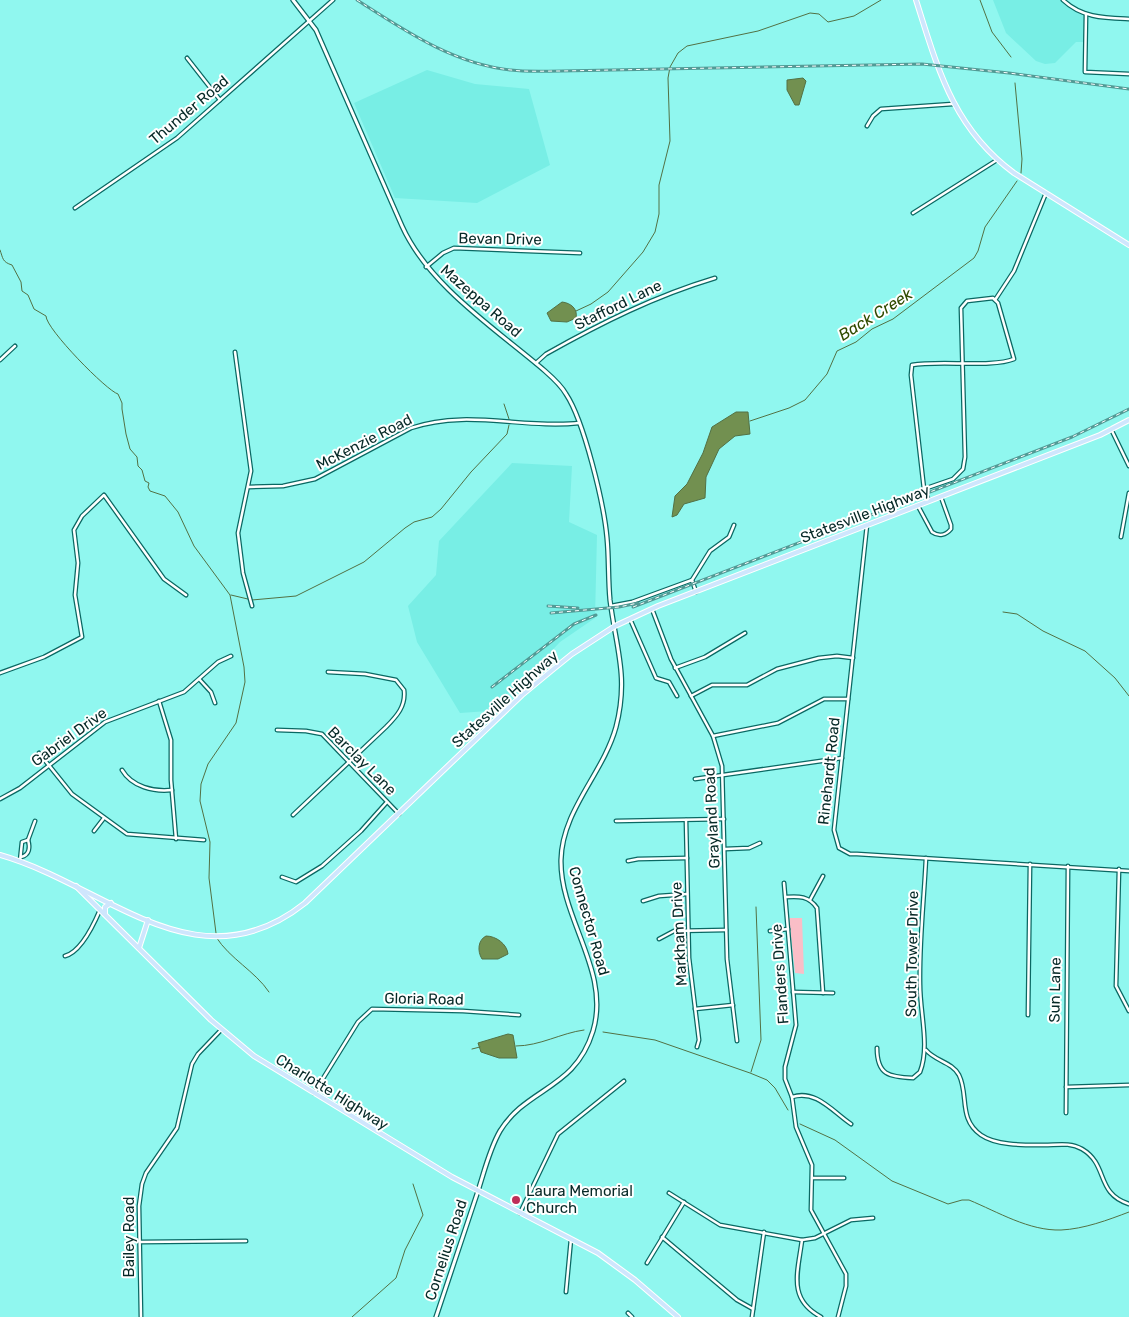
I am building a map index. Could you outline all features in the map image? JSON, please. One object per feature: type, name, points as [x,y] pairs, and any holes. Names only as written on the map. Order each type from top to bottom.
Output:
[{"type":"main road","points":[[916,0],[940,73],[953,104],[971,131],[997,160],[1046,193],[1129,244]]},
{"type":"main road","name":"Statesville Highway","points":[[75,884],[111,903],[173,931],[208,937],[243,935],[260,930],[291,914],[305,902],[522,695],[574,652],[615,626],[652,609],[918,506],[1111,429],[1129,420]]},
{"type":"main road","name":"Charlotte Highway","points":[[0,855],[21,859],[75,884],[221,1030],[254,1056],[404,1150],[520,1213],[571,1237],[607,1259],[678,1317]]},
{"type":"main road","points":[[98,909],[100,897]]},
{"type":"main road","points":[[100,897],[105,916]]},
{"type":"main road","points":[[105,916],[104,908],[111,903]]},
{"type":"main road","points":[[139,948],[148,920]]},
{"type":"street","name":"Mazeppa Road","points":[[293,0],[310,21],[328,57],[406,235],[426,267],[442,284],[536,363],[566,393],[579,423],[605,524],[611,606],[615,626]]},
{"type":"street","name":"Thunder Road","points":[[75,208],[177,138],[333,0]]},
{"type":"street","points":[[1063,0],[1086,14],[1129,19]]},
{"type":"street","points":[[1086,14],[1085,72],[1129,74]]},
{"type":"street","points":[[187,58],[220,100]]},
{"type":"street","points":[[867,126],[880,109],[953,104]]},
{"type":"street","points":[[913,214],[997,160]]},
{"type":"street","points":[[995,300],[1014,271],[1046,193]]},
{"type":"street","name":"Bevan Drive","points":[[426,267],[443,252],[454,248],[580,253]]},
{"type":"street","name":"Stafford Lane","points":[[536,363],[546,354],[639,305],[670,292],[715,278]]},
{"type":"street","points":[[924,488],[953,479],[963,469],[962,305],[967,301],[978,298],[995,300]]},
{"type":"street","points":[[929,501],[924,488],[911,375],[912,365],[1006,361],[1014,359],[995,300]]},
{"type":"street","points":[[0,360],[15,346]]},
{"type":"street","points":[[235,352],[251,471],[238,533],[248,594],[252,606]]},
{"type":"street","name":"McKenzie Road","points":[[249,487],[283,486],[315,479],[411,428],[428,422],[462,419],[579,423]]},
{"type":"street","points":[[1111,429],[1129,466]]},
{"type":"street","points":[[1121,536],[1129,493]]},
{"type":"street","points":[[0,673],[44,657],[82,636],[75,595],[78,563],[74,530],[82,516],[104,495],[164,579],[186,595]]},
{"type":"street","points":[[918,506],[932,532],[936,535],[945,534],[951,529],[951,525],[941,496]]},
{"type":"street","points":[[611,606],[632,602],[692,580],[710,551],[729,537],[734,525]]},
{"type":"street","name":"Rinehardt Road","points":[[867,525],[834,830],[839,848],[850,854],[1129,871]]},
{"type":"street","points":[[692,580],[696,592]]},
{"type":"street","name":"Grayland Road","points":[[652,609],[675,668],[714,736],[723,774],[727,959],[738,1041]]},
{"type":"street","points":[[630,619],[656,678],[669,682],[676,696]]},
{"type":"street","name":"Connector Road","points":[[478,1191],[492,1149],[505,1124],[523,1105],[553,1087],[569,1072],[586,1049],[595,1024],[597,1000],[595,983],[564,885],[561,857],[567,827],[604,759],[618,719],[623,673],[615,626]]},
{"type":"street","points":[[675,668],[704,657],[745,633]]},
{"type":"street","name":"Gabriel Drive","points":[[0,798],[20,788],[105,722],[184,692],[200,680],[218,662],[231,656]]},
{"type":"street","points":[[691,696],[712,685],[747,685],[777,669],[818,658],[837,656],[853,658]]},
{"type":"street","points":[[293,815],[396,717],[403,704],[404,690],[399,682],[392,678],[328,672]]},
{"type":"street","points":[[200,680],[211,692],[215,703]]},
{"type":"street","points":[[714,736],[778,723],[824,699],[848,699]]},
{"type":"street","points":[[159,701],[171,740],[172,790],[176,839]]},
{"type":"street","name":"Barclay Lane","points":[[276,730],[306,731],[322,734],[399,814]]},
{"type":"street","points":[[39,753],[72,794],[127,834],[204,840]]},
{"type":"street","points":[[696,779],[842,758]]},
{"type":"street","points":[[122,770],[125,775],[145,788],[172,790]]},
{"type":"street","points":[[282,877],[296,882],[322,866],[362,830],[387,802]]},
{"type":"street","points":[[94,831],[104,818]]},
{"type":"street","points":[[616,821],[724,819]]},
{"type":"street","name":"Markham Drive","points":[[686,820],[689,966],[699,1040],[697,1046]]},
{"type":"street","points":[[21,859],[28,853],[30,846],[28,840],[35,821]]},
{"type":"street","points":[[21,859],[22,842],[28,840]]},
{"type":"street","points":[[725,849],[749,848],[760,843]]},
{"type":"street","points":[[628,862],[649,858],[687,858]]},
{"type":"street","name":"South Tower Drive","points":[[877,1048],[878,1062],[883,1072],[888,1075],[907,1078],[917,1076],[920,1072],[926,1050],[923,1042],[920,986],[926,858]]},
{"type":"street","points":[[1028,1015],[1030,864]]},
{"type":"street","name":"Sun Lane","points":[[1066,1113],[1068,866]]},
{"type":"street","points":[[1119,869],[1116,986],[1129,1011]]},
{"type":"street","points":[[810,900],[823,876]]},
{"type":"street","name":"Flanders Drive","points":[[784,883],[795,1034],[784,1073],[792,1097],[794,1120],[810,1160],[813,1178],[811,1210],[846,1274],[846,1286],[838,1317]]},
{"type":"street","points":[[643,901],[659,896],[687,894]]},
{"type":"street","points":[[786,897],[798,896],[810,900],[819,914],[823,993]]},
{"type":"street","points":[[65,956],[75,952],[93,924],[98,909]]},
{"type":"street","points":[[770,931],[788,929]]},
{"type":"street","points":[[659,939],[674,931],[726,930]]},
{"type":"street","points":[[793,992],[833,993]]},
{"type":"street","points":[[695,1010],[732,1005]]},
{"type":"street","name":"Gloria Road","points":[[314,1093],[358,1022],[372,1009],[454,1010],[519,1015]]},
{"type":"street","name":"Bailey Road","points":[[140,1317],[141,1242],[139,1195],[146,1173],[177,1128],[192,1064],[198,1054],[221,1030]]},
{"type":"street","points":[[926,1050],[934,1058],[950,1066],[959,1076],[966,1112],[979,1134],[997,1142],[1066,1144],[1082,1149],[1097,1164],[1110,1194],[1129,1204]]},
{"type":"street","points":[[520,1213],[558,1134],[624,1081]]},
{"type":"street","points":[[1066,1087],[1129,1085]]},
{"type":"street","points":[[792,1097],[803,1094],[812,1096],[851,1124]]},
{"type":"street","points":[[813,1178],[844,1178]]},
{"type":"street","name":"Cornelius Road","points":[[436,1317],[478,1191]]},
{"type":"street","points":[[669,1193],[720,1225],[802,1240],[815,1238],[851,1220],[873,1218]]},
{"type":"street","points":[[648,1263],[684,1202]]},
{"type":"street","points":[[752,1317],[764,1232]]},
{"type":"street","points":[[566,1292],[571,1237]]},
{"type":"street","points":[[662,1237],[737,1300],[753,1309]]},
{"type":"street","points":[[802,1240],[796,1281],[798,1291],[806,1308],[821,1317]]},
{"type":"street","points":[[141,1242],[246,1241]]},
{"type":"street","points":[[628,1313],[632,1317]]},
{"type":"shaded area","points":[[993,0],[1063,0],[1086,14],[1085,42],[1076,42],[1055,63],[1045,64],[1036,61],[1006,33]]},
{"type":"shaded area","points":[[427,70],[475,84],[529,89],[550,165],[477,203],[395,198],[354,103]]},
{"type":"shaded area","points":[[803,78],[806,81],[799,105],[795,105],[787,90],[787,80]]},
{"type":"shaded area","points":[[562,302],[573,307],[576,312],[576,318],[567,322],[551,321],[547,313]]},
{"type":"shaded area","points":[[736,412],[748,412],[750,434],[735,436],[719,449],[706,477],[705,498],[684,504],[677,515],[672,517],[675,496],[687,484],[703,453],[712,427]]},
{"type":"shaded area","points":[[512,463],[572,466],[569,522],[597,535],[595,618],[560,642],[529,675],[488,711],[460,713],[417,642],[408,606],[436,575],[439,541]]},
{"type":"shaded area","points":[[789,918],[802,918],[804,974],[795,973]]},
{"type":"shaded area","points":[[486,936],[494,937],[500,941],[506,947],[508,954],[498,959],[482,959],[479,953],[479,946],[481,940]]},
{"type":"shaded area","points":[[508,1034],[513,1035],[517,1058],[499,1058],[481,1052],[478,1043]]},
{"type":"waterway","points":[[576,311],[591,304],[608,292],[643,252],[655,232],[659,214],[659,185],[670,141],[668,78],[670,67],[678,53],[687,46],[758,31],[810,13],[819,14],[828,22],[854,16],[881,0]]},
{"type":"waterway","name":"Back Creek","points":[[980,0],[992,32],[1011,57]]},
{"type":"waterway","name":"Back Creek","points":[[1015,83],[1022,159],[1021,173]]},
{"type":"waterway","name":"Back Creek","points":[[750,421],[789,408],[805,400],[827,374],[837,351],[856,342],[872,329],[893,319],[974,258],[985,227],[1017,181]]},
{"type":"waterway","points":[[0,250],[5,261],[12,265],[21,282],[22,291],[28,295],[34,309],[46,316],[66,346],[90,371],[118,394],[122,403],[130,449],[137,457],[138,466],[142,470],[145,481],[149,483],[150,491],[165,496],[178,512],[194,546],[230,595],[244,667],[245,682],[236,723],[208,764],[201,784],[200,801],[210,842],[209,878],[216,933]]},
{"type":"waterway","points":[[504,404],[509,419]]},
{"type":"waterway","points":[[231,595],[252,600],[296,596],[364,562],[405,528],[414,522],[432,517],[441,509],[471,472],[507,434],[509,425]]},
{"type":"waterway","points":[[1003,612],[1017,614],[1043,631],[1085,651],[1115,678],[1129,696]]},
{"type":"waterway","points":[[751,1072],[761,1040],[756,907]]},
{"type":"waterway","points":[[216,937],[228,952],[257,978],[269,992]]},
{"type":"waterway","points":[[516,1046],[534,1044],[584,1030]]},
{"type":"waterway","points":[[603,1032],[655,1040],[767,1080],[775,1088],[788,1110]]},
{"type":"waterway","points":[[472,1049],[480,1047]]},
{"type":"waterway","points":[[800,1124],[835,1140],[892,1181],[948,1204],[969,1200],[1025,1224],[1061,1230],[1087,1226],[1129,1212]]},
{"type":"waterway","points":[[352,1317],[396,1278],[405,1250],[423,1215],[413,1184]]},
{"type":"railway","points":[[357,0],[411,34],[449,53],[469,61],[511,70],[561,71],[922,64],[1129,89]]},
{"type":"railway","points":[[633,607],[1072,437],[1129,409]]},
{"type":"railway","points":[[551,613],[619,607],[638,603]]},
{"type":"railway","points":[[548,606],[578,608]]},
{"type":"railway","points":[[492,687],[574,624],[596,615]]},
{"type":"place","name":"Laura Memorial Church","points":[[516,1200]]}]
